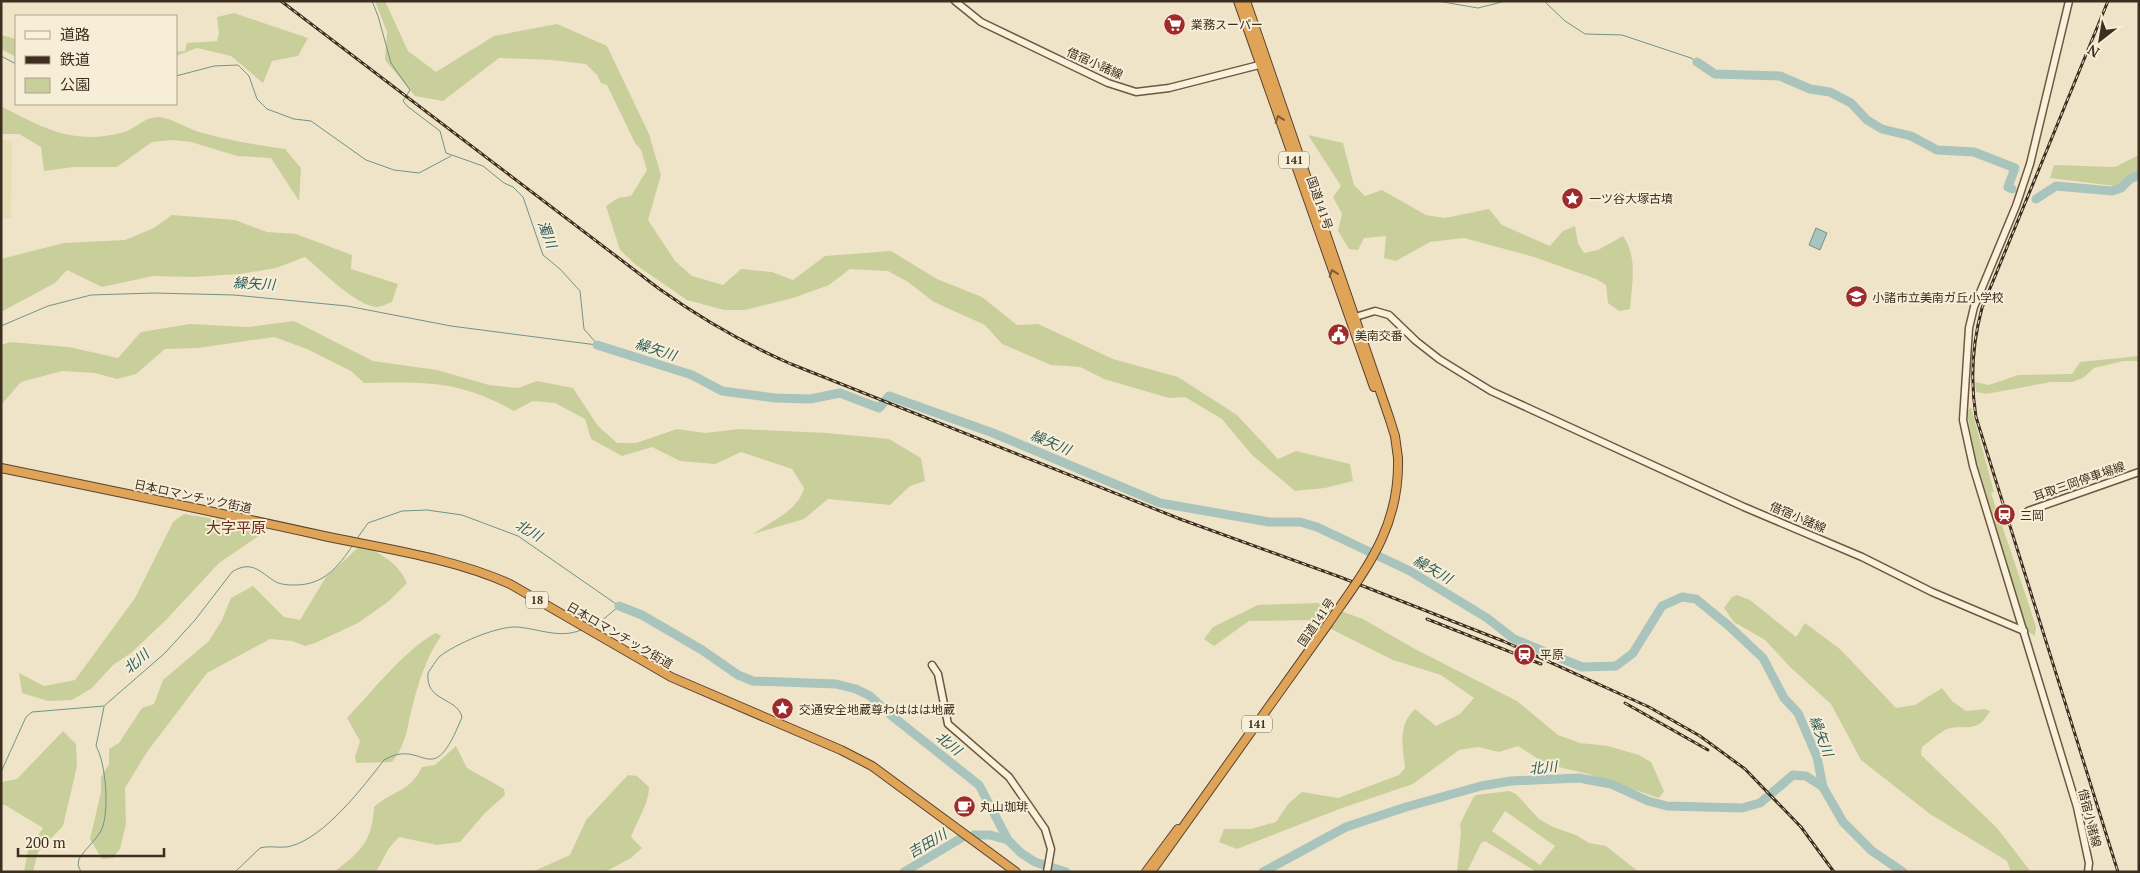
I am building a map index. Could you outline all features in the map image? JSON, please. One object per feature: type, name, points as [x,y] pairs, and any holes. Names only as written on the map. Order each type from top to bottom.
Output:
[{"type":"highway","name":"国道141号","points":[[1238,1],[1264,64]]},
{"type":"highway","name":"国道141号","points":[[1152,872],[1185,822],[1328,624],[1374,556],[1386,533],[1395,504],[1398,458],[1395,436],[1387,410],[1380,402],[1264,64],[1246,1]]},
{"type":"highway","name":"日本ロマンチック街道","points":[[1,468],[433,559],[487,574],[510,584],[671,677],[842,750],[872,766],[1016,872]]},
{"type":"highway","name":"国道141号","points":[[1146,872],[1171,836],[1185,822]]},
{"type":"main road","name":"借宿小諸線","points":[[955,1],[980,22],[1108,83],[1136,92],[1169,88],[1264,64]]},
{"type":"main road","points":[[2024,631],[1965,436],[1963,404],[1966,351],[1974,307],[2016,206],[2030,164],[2069,1]]},
{"type":"main road","name":"借宿小諸線","points":[[1352,318],[1374,312],[1389,315],[1439,360],[1491,391],[2024,631],[2077,807],[2089,863],[2088,872]]},
{"type":"main road","name":"耳取三岡停車場線","points":[[2028,511],[2139,472]]},
{"type":"main road","points":[[932,665],[938,674],[948,724],[1010,777],[1045,830],[1051,849],[1051,858],[1047,872]]},
{"type":"shaded area","points":[[1,140],[12,141],[11,218],[1,218]]},
{"type":"green space","points":[[375,1],[385,1],[408,51],[436,72],[494,36],[557,24],[607,46],[649,134],[661,175],[648,220],[675,261],[692,276],[723,285],[741,269],[772,272],[793,280],[825,256],[891,251],[937,279],[982,297],[1017,325],[1038,324],[1113,359],[1178,377],[1237,415],[1278,459],[1296,451],[1350,464],[1353,481],[1325,488],[1295,491],[1252,455],[1222,419],[1185,397],[1169,398],[1104,379],[1080,367],[1051,365],[1002,344],[985,325],[934,302],[908,282],[888,271],[850,269],[829,285],[793,298],[745,310],[724,310],[687,300],[636,265],[620,250],[606,206],[618,198],[631,196],[647,170],[641,150],[635,143],[607,85],[601,83],[597,75],[586,64],[552,60],[499,58],[443,101],[415,96],[385,60],[387,32]]},
{"type":"green space","points":[[234,13],[308,38],[298,56],[272,61],[263,83],[231,56],[197,48],[178,55],[178,52],[185,51],[187,43],[217,41],[219,34],[217,17]]},
{"type":"green space","points":[[1,35],[15,39],[15,56],[1,49]]},
{"type":"green space","points":[[1,106],[45,127],[73,136],[103,136],[121,133],[148,119],[159,117],[210,135],[285,149],[301,168],[299,201],[271,158],[237,156],[191,142],[172,140],[152,142],[117,167],[74,167],[44,171],[41,147],[19,134],[1,134]]},
{"type":"green space","points":[[1308,135],[1343,143],[1354,185],[1365,196],[1382,190],[1426,215],[1445,218],[1489,209],[1502,225],[1550,246],[1563,231],[1575,226],[1578,243],[1584,253],[1598,250],[1623,236],[1631,253],[1633,271],[1630,309],[1619,311],[1608,303],[1606,285],[1596,279],[1534,257],[1464,238],[1430,242],[1396,261],[1384,258],[1386,236],[1364,238],[1358,250],[1349,249],[1338,231],[1342,214],[1333,197],[1341,186]]},
{"type":"green space","points":[[2139,155],[2139,176],[2115,186],[2050,178],[2054,165],[2115,167]]},
{"type":"green space","points":[[172,215],[235,220],[267,232],[296,234],[352,255],[351,269],[398,284],[392,302],[377,307],[359,301],[305,257],[276,268],[240,274],[193,277],[153,276],[102,287],[67,270],[55,283],[1,312],[1,259],[64,243],[125,240],[154,228]]},
{"type":"green space","points":[[294,321],[373,361],[437,370],[489,385],[518,388],[537,381],[573,388],[598,426],[617,443],[636,443],[677,429],[705,433],[739,429],[827,433],[889,439],[921,458],[925,481],[910,486],[890,505],[828,499],[804,519],[753,534],[783,515],[801,496],[804,488],[792,469],[741,452],[715,464],[680,461],[652,447],[622,456],[591,439],[585,419],[555,403],[533,401],[514,411],[476,393],[458,388],[424,383],[364,383],[351,371],[307,349],[274,337],[198,348],[165,349],[136,374],[117,379],[95,373],[62,371],[21,382],[1,405],[1,345],[10,342],[69,347],[118,358],[141,332],[190,324],[249,327]]},
{"type":"green space","points":[[2139,356],[2139,361],[2124,361],[2094,368],[2083,378],[2072,382],[2051,382],[1986,394],[1976,392],[1975,382],[1989,385],[2018,375],[2072,374],[2080,362]]},
{"type":"green space","points":[[1971,407],[1994,492],[1991,493],[2036,627],[2035,636],[2027,631],[1976,462],[1967,412]]},
{"type":"green space","points":[[184,514],[240,523],[260,535],[219,563],[165,621],[131,653],[113,665],[92,688],[72,700],[48,701],[22,693],[19,673],[44,686],[75,680],[135,598],[173,522]]},
{"type":"green space","points":[[362,544],[382,555],[394,565],[404,576],[407,583],[389,601],[358,623],[315,643],[305,646],[292,641],[270,639],[207,673],[147,752],[125,788],[126,824],[120,849],[113,858],[102,859],[90,839],[101,792],[101,777],[109,764],[109,749],[119,743],[142,708],[154,704],[163,680],[209,641],[222,620],[231,598],[253,586],[284,617],[300,620],[326,577]]},
{"type":"green space","points":[[1737,595],[1750,600],[1796,637],[1805,623],[1840,649],[1896,708],[1915,705],[1942,688],[1952,701],[1966,711],[1985,709],[1990,711],[1979,724],[1945,730],[1922,747],[1921,755],[1997,828],[2031,872],[2011,872],[2007,861],[1930,814],[1861,760],[1831,704],[1789,666],[1765,640],[1734,622],[1724,608],[1732,597]]},
{"type":"green space","points":[[1318,603],[1363,619],[1415,649],[1517,701],[1558,735],[1580,743],[1608,746],[1639,755],[1651,762],[1664,791],[1659,798],[1588,774],[1546,764],[1518,746],[1499,752],[1478,747],[1459,750],[1413,784],[1342,808],[1237,849],[1219,842],[1224,829],[1251,829],[1276,822],[1288,804],[1302,792],[1338,798],[1399,775],[1405,768],[1403,729],[1409,716],[1415,709],[1436,726],[1460,714],[1474,698],[1441,675],[1393,660],[1313,620],[1249,621],[1214,646],[1204,639],[1213,627],[1258,605]]},
{"type":"green space","points":[[436,633],[441,636],[423,671],[405,736],[397,756],[392,762],[356,763],[355,757],[360,741],[347,718],[401,659]]},
{"type":"green space","points":[[63,731],[76,744],[77,766],[63,826],[38,852],[33,872],[24,872],[28,850],[43,828],[5,805],[1,805],[1,782],[17,779]]},
{"type":"green space","points":[[456,746],[467,768],[504,789],[505,795],[485,813],[460,842],[437,845],[399,837],[389,848],[376,872],[334,872],[358,851],[368,837],[374,807],[407,786],[422,767],[435,765]]},
{"type":"green space","points":[[628,775],[637,776],[649,787],[645,806],[631,837],[642,848],[631,858],[605,872],[532,872],[570,855],[586,820]]},
{"type":"green space","points":[[1509,791],[1516,794],[1539,819],[1553,827],[1576,835],[1589,843],[1606,846],[1639,872],[1537,872],[1485,841],[1481,843],[1467,872],[1457,872],[1460,824],[1476,795]],"holes":[[[1505,811],[1555,846],[1540,865],[1492,831]]]},
{"type":"water","points":[[1816,228],[1827,233],[1820,250],[1809,245]]},
{"type":"waterway","name":"濁川","points":[[372,1],[391,63],[410,90],[403,101],[440,131],[446,153],[483,166],[504,183],[513,187],[523,197],[543,255],[560,269],[580,291],[584,329],[597,344]]},
{"type":"waterway","points":[[1339,1],[1355,1]]},
{"type":"waterway","points":[[1437,1],[1478,8],[1506,1]]},
{"type":"waterway","points":[[1544,1],[1565,21],[1585,34],[1622,35],[1691,58],[1697,62]]},
{"type":"waterway","points":[[1,56],[15,63]]},
{"type":"waterway","points":[[1697,62],[1715,74],[1780,76],[1810,89],[1830,92],[1851,103],[1867,120],[1882,129],[1911,136],[1937,150],[1974,152],[2015,168],[2008,187],[2012,189]]},
{"type":"waterway","points":[[178,75],[214,66],[238,65],[249,76],[257,99],[267,109],[294,119],[311,121],[366,160],[394,170],[419,173],[451,156]]},
{"type":"waterway","points":[[2036,199],[2056,186],[2112,191],[2121,188],[2130,179],[2139,175]]},
{"type":"waterway","name":"繰矢川","points":[[1,326],[48,306],[91,295],[154,293],[234,295],[347,306],[451,326],[597,345]]},
{"type":"waterway","name":"繰矢川","points":[[597,345],[692,375],[722,391],[775,398],[810,399],[840,393],[879,408],[889,396],[993,433],[1160,503],[1269,522],[1300,522],[1317,527],[1410,571],[1487,618],[1514,639],[1582,667],[1616,666],[1633,653],[1662,606],[1682,597],[1696,599],[1729,626],[1763,658],[1784,698],[1798,713],[1817,757],[1823,787],[1843,822],[1872,851],[1903,872]]},
{"type":"waterway","name":"北川","points":[[356,540],[368,523],[402,511],[427,510],[462,515],[518,536],[619,606],[599,623],[590,627]]},
{"type":"waterway","name":"北川","points":[[1,772],[26,717],[32,712],[104,706],[165,653],[195,620],[232,572],[239,568],[251,567],[261,571],[278,583],[291,585],[314,582],[336,567],[353,545]]},
{"type":"waterway","name":"北川","points":[[619,606],[642,615],[702,650],[738,675],[753,681],[836,684],[856,689],[870,696],[892,716],[979,785],[1008,840],[1021,853],[1035,862],[1066,872]]},
{"type":"waterway","points":[[235,872],[260,848],[291,846],[317,833],[342,810],[384,760],[398,754],[435,759],[442,753],[451,740],[462,717],[454,706],[431,689],[428,682],[428,673],[439,657],[446,652],[476,637],[509,627],[558,634],[573,633],[581,630]]},
{"type":"waterway","points":[[81,872],[78,865],[79,859],[101,831],[104,823],[106,788],[102,764],[96,746],[104,707]]},
{"type":"waterway","name":"北川","points":[[1263,872],[1346,827],[1406,807],[1481,786],[1511,781],[1579,778],[1611,784],[1648,801],[1667,806],[1742,808],[1760,803],[1793,775],[1806,776],[1823,787]]},
{"type":"waterway","name":"吉田川","points":[[974,835],[990,835],[1008,840]]},
{"type":"waterway","name":"吉田川","points":[[904,872],[963,837]]},
{"type":"railway","points":[[281,1],[658,288],[722,329],[791,364],[1180,519],[1340,577],[1503,641],[1649,707],[1700,736],[1745,769],[1801,827],[1834,872]]},
{"type":"railway","points":[[2108,1],[1982,308],[1974,349],[1973,389],[1976,417],[2118,872]]},
{"type":"railway","points":[[1427,619],[1541,664]]},
{"type":"railway","points":[[1625,703],[1708,750]]},
{"type":"place","name":"業務スーパー","points":[[1175,24]]},
{"type":"place","name":"一ツ谷大塚古墳","points":[[1573,198]]},
{"type":"place","name":"小諸市立美南ガ丘小学校","points":[[1856,297]]},
{"type":"place","name":"美南交番","points":[[1339,335]]},
{"type":"place","name":"三岡","points":[[2004,515]]},
{"type":"place","name":"平原","points":[[1524,654]]},
{"type":"place","name":"交通安全地蔵尊わははは地蔵","points":[[783,709]]},
{"type":"place","name":"丸山珈琲","points":[[964,806]]},
{"type":"district","name":"大字平原","points":[[236,527]]}]
